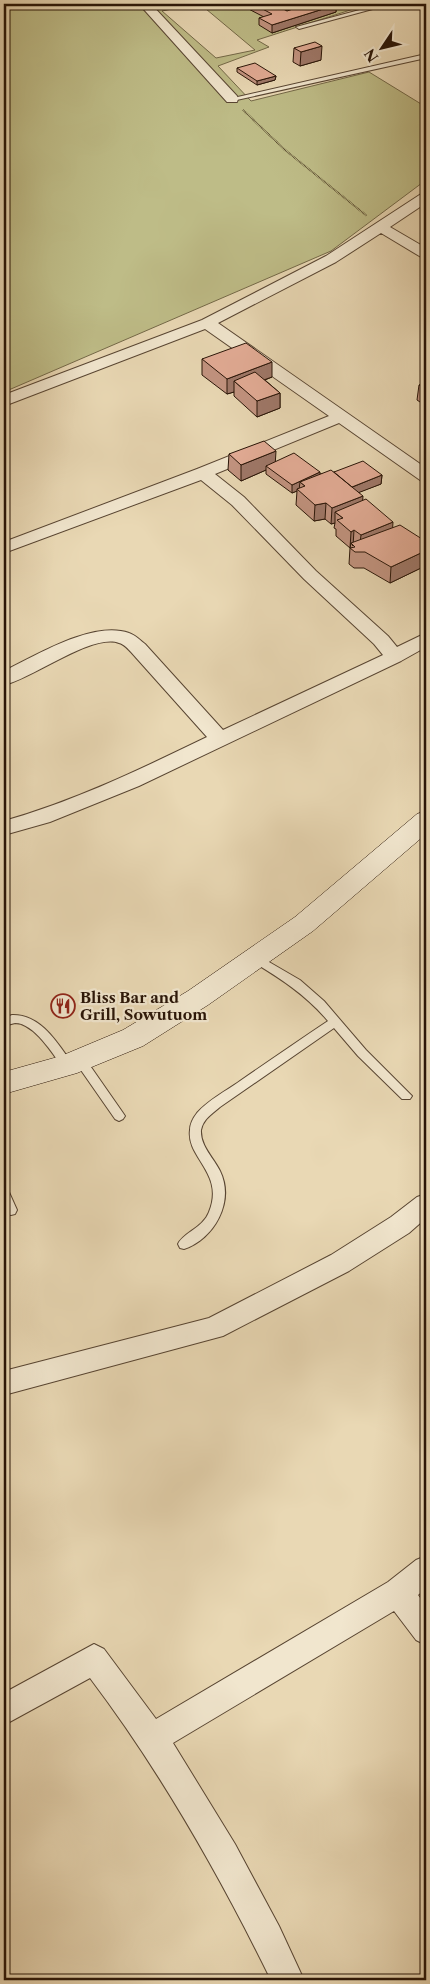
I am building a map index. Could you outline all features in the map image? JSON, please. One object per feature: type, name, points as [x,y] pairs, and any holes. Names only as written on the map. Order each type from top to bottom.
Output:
[{"type":"main road","points":[[4,1083],[74,1062],[133,1038],[256,959],[304,924],[426,820]]},
{"type":"street","points":[[146,4],[232,99]]},
{"type":"street","points":[[4,401],[207,323],[331,259],[426,197]]},
{"type":"street","points":[[381,227],[426,254]]},
{"type":"street","points":[[207,323],[426,476]]},
{"type":"street","points":[[4,548],[203,473],[342,416]]},
{"type":"street","points":[[203,473],[238,501],[310,575],[381,640],[394,656]]},
{"type":"street","points":[[4,679],[78,644],[113,636],[122,637],[138,648],[220,739]]},
{"type":"street","points":[[4,828],[84,802],[220,739],[426,639]]},
{"type":"street","points":[[4,1383],[214,1328],[340,1264],[400,1225],[426,1204]]},
{"type":"street","points":[[153,1738],[398,1592],[426,1570]]},
{"type":"street","points":[[398,1592],[426,1630]]},
{"type":"street","points":[[4,1710],[94,1659],[153,1738],[200,1814],[239,1883],[288,1980]]},
{"type":"lane","points":[[298,27],[388,4]]},
{"type":"lane","points":[[232,99],[426,56]]},
{"type":"lane","points":[[256,959],[296,983],[320,1004],[362,1053],[406,1096]]},
{"type":"lane","points":[[4,1022],[16,1018],[31,1023],[74,1062],[119,1116]]},
{"type":"lane","points":[[184,1244],[200,1233],[216,1214],[218,1195],[216,1176],[200,1150],[194,1134],[197,1122],[203,1114],[216,1104],[334,1022]]},
{"type":"lane","points":[[4,1194],[11,1210]]},
{"type":"path","points":[[232,99],[285,150],[381,227]]},
{"type":"shaded area","points":[[4,4],[198,4],[162,11],[216,58],[255,50],[200,4],[364,4],[366,5],[257,40],[269,47],[218,66],[251,101],[369,72],[426,107],[426,180],[331,251],[4,392]]},
{"type":"building","points":[[253,4],[274,4],[287,11],[308,4],[336,5],[272,25],[259,18],[272,14]]},
{"type":"building","points":[[315,42],[322,46],[301,52],[294,48]]},
{"type":"building","points":[[255,63],[276,76],[257,81],[237,68]]},
{"type":"building","points":[[246,343],[272,362],[227,379],[202,359]]},
{"type":"building","points":[[255,372],[280,393],[257,401],[234,381]]},
{"type":"building","points":[[426,382],[426,390],[419,385]]},
{"type":"building","points":[[264,441],[276,451],[241,465],[229,454]]},
{"type":"building","points":[[294,453],[320,472],[292,485],[266,466]]},
{"type":"building","points":[[363,461],[382,475],[352,487],[334,472]]},
{"type":"building","points":[[331,470],[363,496],[332,508],[326,503],[315,505],[297,489],[305,486],[300,482]]},
{"type":"building","points":[[366,499],[393,522],[361,535],[354,530],[351,532],[337,520],[343,518],[335,512]]},
{"type":"building","points":[[400,525],[422,539],[423,552],[391,567],[365,552],[355,552],[350,548],[355,547],[351,543]]},
{"type":"place","name":"Bliss Bar and Grill, Sowutuom","points":[[63,1006]]}]
